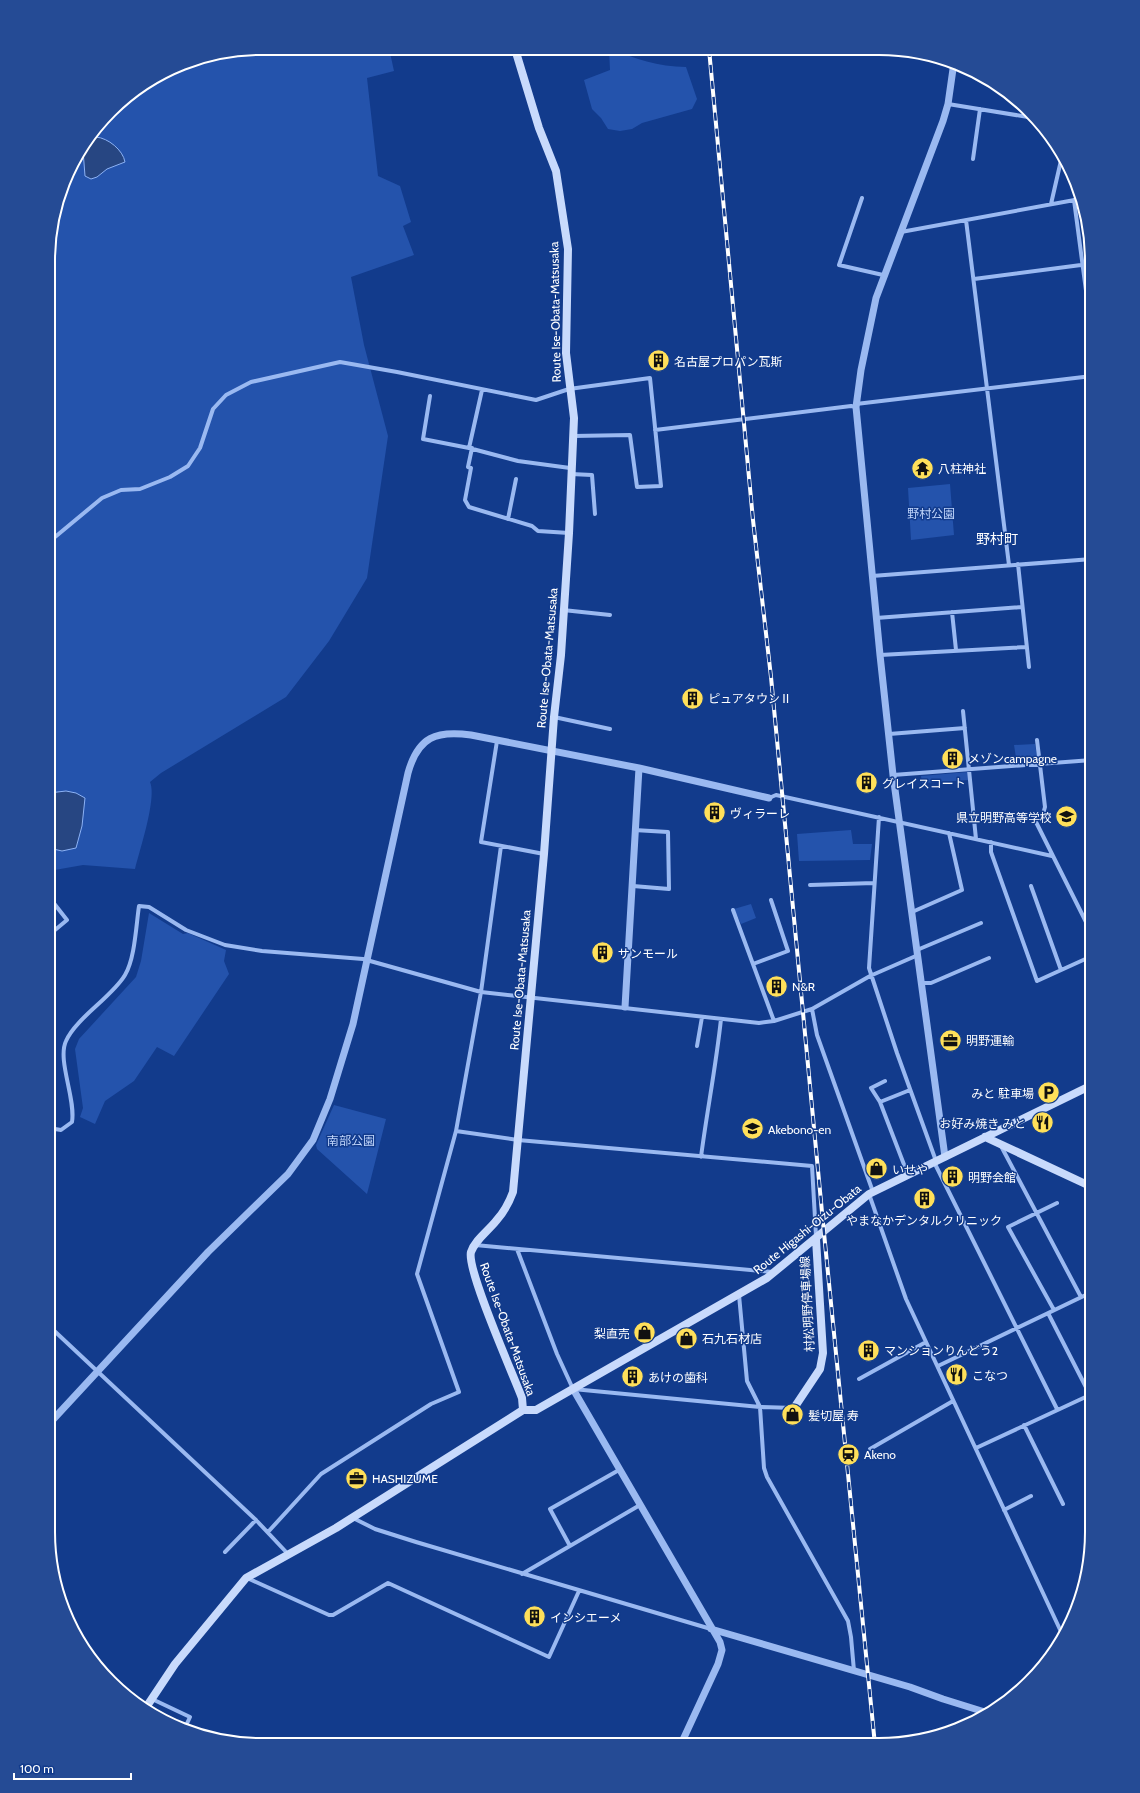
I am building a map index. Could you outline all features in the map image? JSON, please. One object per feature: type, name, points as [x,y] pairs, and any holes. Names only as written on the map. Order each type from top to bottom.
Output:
[{"type":"main road","name":"Route Ise-Obata-Matsusaka","points":[[149,1704],[175,1664],[246,1578],[289,1555],[352,1517],[523,1410],[522,1398],[471,1268],[471,1253],[474,1245],[497,1220],[508,1205],[513,1192],[544,854],[554,717],[558,691],[569,533],[570,471],[574,418],[569,389],[566,353],[568,249],[556,171],[539,128],[517,55]]},
{"type":"main road","name":"Route Higashi-Oizu-Obata","points":[[523,1410],[536,1410],[739,1295],[775,1272],[871,1193],[1085,1088]]},
{"type":"main road","points":[[985,1137],[1085,1184]]},
{"type":"main road","name":"村松明野停車場線","points":[[794,1408],[820,1369],[823,1353],[816,1239]]},
{"type":"street","points":[[945,1157],[889,734],[876,618],[856,406],[861,370],[876,298],[883,275],[901,232],[948,104],[953,69]]},
{"type":"street","points":[[948,104],[1027,117]]},
{"type":"street","points":[[973,159],[980,109]]},
{"type":"street","points":[[1051,204],[1060,164]]},
{"type":"street","points":[[862,198],[839,265],[883,275]]},
{"type":"street","points":[[901,232],[1074,200],[1085,291]]},
{"type":"street","points":[[966,220],[1009,565]]},
{"type":"street","points":[[974,279],[1081,265]]},
{"type":"street","points":[[55,537],[102,498],[121,490],[140,488],[170,476],[188,466],[200,448],[213,409],[226,395],[251,382],[340,362],[536,400],[569,389],[650,378],[660,486],[637,487],[630,435],[573,436]]},
{"type":"street","points":[[655,430],[1085,377]]},
{"type":"street","points":[[482,390],[470,448],[468,467],[471,468],[465,500],[470,507],[532,526],[538,531],[569,533]]},
{"type":"street","points":[[430,396],[423,439],[470,448],[518,461],[592,476],[595,514]]},
{"type":"street","points":[[508,519],[516,480]]},
{"type":"street","points":[[872,576],[1085,559]]},
{"type":"street","points":[[1018,564],[1029,667]]},
{"type":"street","points":[[876,618],[1022,607]]},
{"type":"street","points":[[563,610],[610,615]]},
{"type":"street","points":[[952,612],[956,650]]},
{"type":"street","points":[[880,655],[1026,647]]},
{"type":"street","points":[[963,710],[976,839]]},
{"type":"street","points":[[554,717],[610,729]]},
{"type":"street","points":[[889,734],[965,728]]},
{"type":"street","points":[[55,1417],[208,1252],[288,1174],[306,1152],[324,1115],[338,1075],[368,960],[408,773],[414,756],[428,739],[440,734],[456,733],[639,768],[769,798],[776,795],[1052,856]]},
{"type":"street","points":[[1037,740],[1045,807],[1043,814],[1035,820],[1085,920]]},
{"type":"street","points":[[498,741],[481,842],[544,854]]},
{"type":"street","points":[[894,775],[1085,761]]},
{"type":"street","points":[[625,1007],[633,886],[634,830],[639,768]]},
{"type":"street","points":[[880,817],[874,883],[869,968],[870,976],[935,1161],[1057,1409]]},
{"type":"street","points":[[633,886],[668,889],[668,832],[634,830]]},
{"type":"street","points":[[912,912],[962,890],[949,833]]},
{"type":"street","points":[[991,842],[991,852],[1037,981],[1085,959]]},
{"type":"street","points":[[268,1532],[321,1474],[431,1404],[459,1392],[417,1274],[456,1131],[481,992],[501,846]]},
{"type":"street","points":[[810,885],[874,883]]},
{"type":"street","points":[[1031,886],[1061,970]]},
{"type":"street","points":[[753,964],[788,951],[771,900]]},
{"type":"street","points":[[55,905],[67,920],[55,930]]},
{"type":"street","points":[[55,1129],[61,1130],[72,1122],[72,1109],[64,1046],[72,1032],[124,976],[130,960],[139,906],[150,907],[186,930],[225,945],[262,952],[368,960],[481,992],[531,996],[721,1020],[763,1023],[812,1009],[870,976],[981,923]]},
{"type":"street","points":[[733,910],[774,1021]]},
{"type":"street","points":[[922,983],[931,983],[989,958]]},
{"type":"street","points":[[812,1009],[817,1035],[906,1299],[1060,1630]]},
{"type":"street","points":[[697,1046],[702,1017]]},
{"type":"street","points":[[701,1157],[708,1103],[716,1069],[721,1020]]},
{"type":"street","points":[[885,1081],[871,1088],[880,1102],[908,1175]]},
{"type":"street","points":[[880,1102],[910,1090]]},
{"type":"street","points":[[456,1131],[518,1140],[812,1166],[816,1239]]},
{"type":"street","points":[[1000,1144],[1081,1297]]},
{"type":"street","points":[[1054,1310],[1008,1227],[1057,1204]]},
{"type":"street","points":[[474,1245],[775,1272]]},
{"type":"street","points":[[517,1249],[557,1354],[573,1389],[711,1629],[720,1642],[722,1650],[718,1664],[684,1738]]},
{"type":"street","points":[[739,1295],[747,1382],[760,1407],[764,1468],[767,1477],[848,1621],[854,1671]]},
{"type":"street","points":[[938,1366],[1085,1295]]},
{"type":"street","points":[[1048,1313],[1085,1384]]},
{"type":"street","points":[[55,1332],[256,1520],[289,1555]]},
{"type":"street","points":[[859,1379],[926,1342]]},
{"type":"street","points":[[573,1389],[760,1407],[794,1408]]},
{"type":"street","points":[[976,1448],[1085,1396]]},
{"type":"street","points":[[870,1449],[954,1401]]},
{"type":"street","points":[[1024,1425],[1064,1504]]},
{"type":"street","points":[[570,1546],[550,1509],[619,1470]]},
{"type":"street","points":[[1004,1510],[1031,1496]]},
{"type":"street","points":[[522,1574],[640,1505]]},
{"type":"street","points":[[352,1517],[375,1529],[579,1591],[910,1687],[981,1711]]},
{"type":"street","points":[[225,1552],[256,1520]]},
{"type":"street","points":[[246,1578],[329,1615],[333,1615],[388,1583],[549,1657],[579,1591]]},
{"type":"street","points":[[152,1699],[190,1717],[187,1724]]},
{"type":"green space","points":[[248,55],[391,55],[394,71],[367,78],[378,176],[400,186],[411,222],[403,226],[414,255],[351,277],[364,345],[388,436],[367,578],[329,641],[286,697],[161,773],[150,782],[152,790],[150,811],[135,869],[83,865],[55,870],[55,248],[59,221],[66,195],[76,170],[106,125],[125,106],[170,76],[208,62]]},
{"type":"green space","points":[[609,55],[626,55],[656,64],[686,67],[697,99],[692,109],[642,123],[632,129],[620,131],[608,129],[601,118],[592,109],[584,80],[610,70]]},
{"type":"green space","name":"野村公園","points":[[950,484],[954,535],[911,540],[908,488]]},
{"type":"green space","points":[[1035,744],[1038,762],[1017,764],[1014,745]]},
{"type":"green space","points":[[968,772],[969,780],[922,783],[921,776]]},
{"type":"green space","points":[[851,830],[853,844],[872,844],[870,860],[799,861],[797,834]]},
{"type":"green space","points":[[751,904],[756,918],[741,924],[734,909]]},
{"type":"green space","points":[[149,913],[183,934],[188,933],[226,950],[224,961],[229,974],[174,1056],[157,1047],[134,1081],[105,1101],[95,1124],[80,1117],[83,1108],[75,1049],[79,1039],[136,977],[141,961]]},
{"type":"green space","name":"南部公園","points":[[334,1105],[386,1119],[367,1194],[317,1149],[316,1145]]},
{"type":"shaded area","points":[[97,137],[114,145],[124,158],[125,162],[107,169],[97,177],[91,179],[85,176],[84,157]]},
{"type":"shaded area","points":[[66,791],[76,793],[85,798],[82,826],[76,848],[62,851],[55,849],[55,792]]},
{"type":"railway","points":[[710,55],[753,520],[771,677],[874,1738]]},
{"type":"place","name":"名古屋プロパン瓦斯","points":[[659,361]]},
{"type":"place","name":"八柱神社","points":[[922,468]]},
{"type":"place","name":"ピュアタウンⅡ","points":[[692,698]]},
{"type":"place","name":"メゾンcampagne","points":[[953,758]]},
{"type":"place","name":"グレイスコート","points":[[867,783]]},
{"type":"place","name":"ヴィラーレ","points":[[715,813]]},
{"type":"place","name":"県立明野高等学校","points":[[1067,817]]},
{"type":"place","name":"サンモール","points":[[602,953]]},
{"type":"place","name":"N&R","points":[[777,986]]},
{"type":"place","name":"明野運輸","points":[[950,1040]]},
{"type":"place","name":"みと 駐車場","points":[[1049,1093]]},
{"type":"place","name":"お好み焼き みと","points":[[1042,1123]]},
{"type":"place","name":"Akebono-en","points":[[753,1129]]},
{"type":"place","name":"いせや","points":[[876,1169]]},
{"type":"place","name":"明野会館","points":[[953,1177]]},
{"type":"place","name":"やまなかデンタルクリニック","points":[[924,1199]]},
{"type":"place","name":"梨直売","points":[[645,1333]]},
{"type":"place","name":"石九石材店","points":[[686,1338]]},
{"type":"place","name":"マンションりんどう2","points":[[869,1350]]},
{"type":"place","name":"こなつ","points":[[956,1375]]},
{"type":"place","name":"あけの歯科","points":[[632,1377]]},
{"type":"place","name":"髪切屋 寿","points":[[793,1415]]},
{"type":"place","name":"Akeno","points":[[848,1454]]},
{"type":"place","name":"HASHIZUME","points":[[356,1478]]},
{"type":"place","name":"インシエーメ","points":[[535,1617]]},
{"type":"district","name":"野村町","points":[[997,539]]}]
